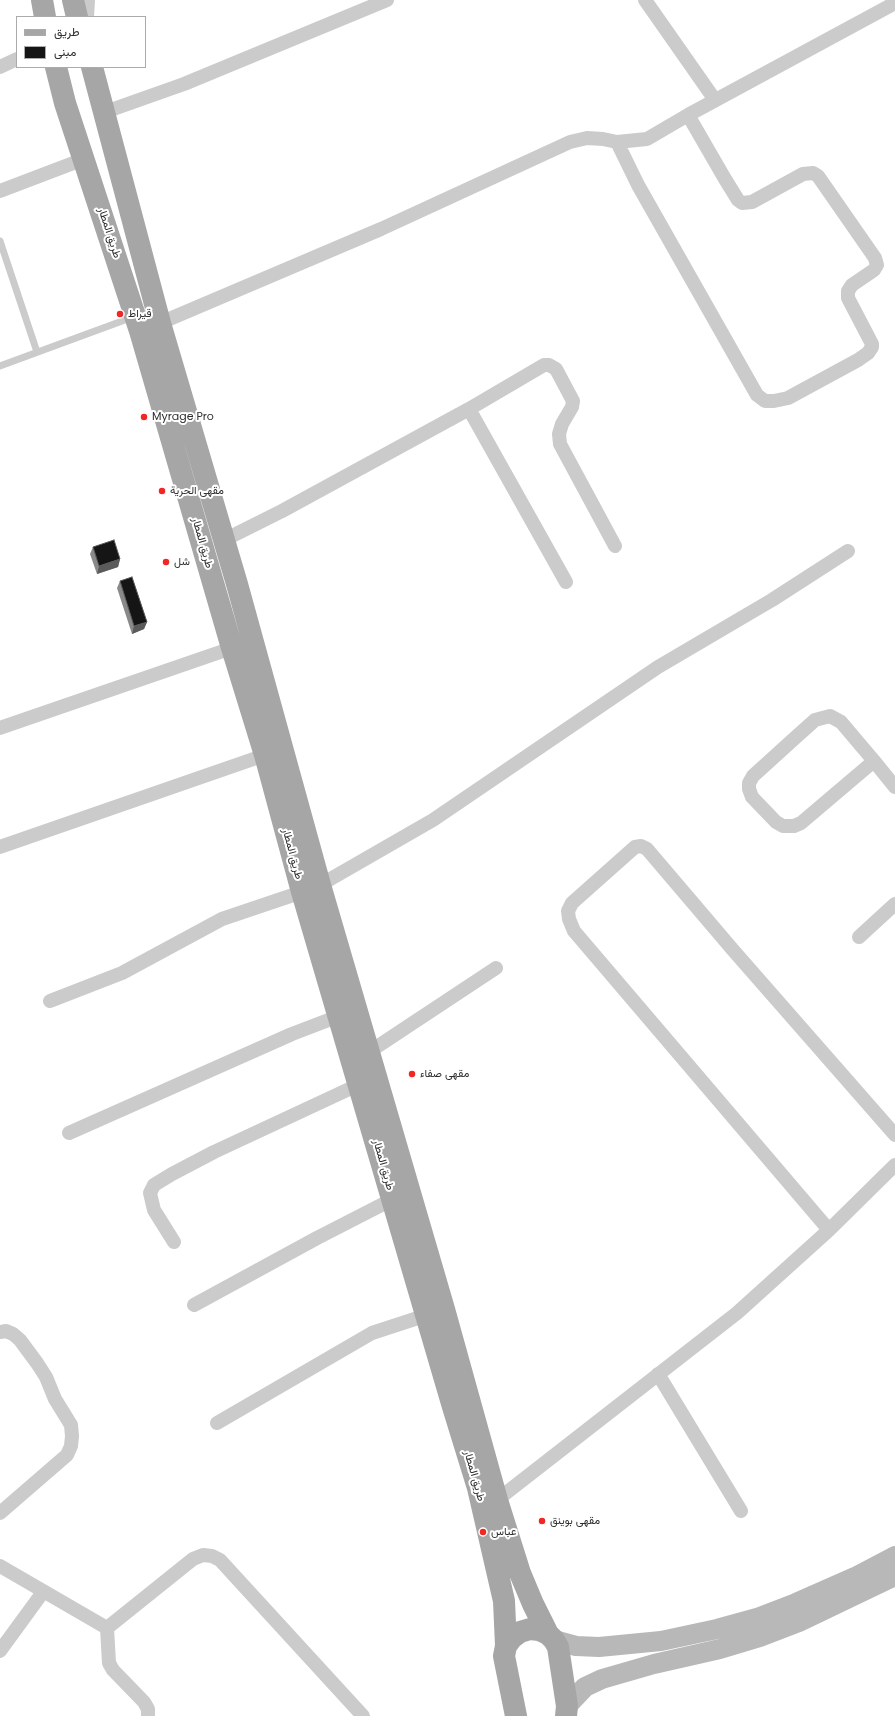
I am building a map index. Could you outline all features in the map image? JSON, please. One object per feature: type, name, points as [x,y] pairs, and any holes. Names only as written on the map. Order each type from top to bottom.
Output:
[{"type":"main road","points":[[42,0],[45,16]]},
{"type":"main road","points":[[73,0],[77,16]]},
{"type":"main road","name":"طريق المطار","points":[[56,68],[65,103],[136,316],[232,648],[265,755],[369,1052],[465,1382],[497,1500],[520,1573],[533,1604],[558,1647],[566,1711]]},
{"type":"main road","name":"طريق المطار","points":[[92,68],[160,323],[224,540],[311,889],[339,1016],[478,1488],[504,1601],[506,1646],[504,1656],[516,1716]]},
{"type":"main road","points":[[84,159],[97,162],[104,160],[112,150],[113,144]]},
{"type":"main road","points":[[506,1646],[512,1638],[520,1632],[530,1629],[540,1630],[551,1637]]},
{"type":"street","points":[[87,16],[88,0]]},
{"type":"street","points":[[105,112],[184,84],[387,0]]},
{"type":"street","points":[[645,0],[715,100]]},
{"type":"street","points":[[160,323],[381,229],[570,142],[587,138],[617,142],[647,139],[688,114],[894,7]]},
{"type":"street","points":[[0,67],[16,59]]},
{"type":"street","points":[[617,142],[638,186],[756,395],[765,401],[788,398],[858,360],[868,353],[872,347],[872,344],[848,298],[848,291],[852,285],[874,270],[877,265],[875,258],[818,176],[813,173],[803,174],[752,202],[742,203],[738,200],[688,114]]},
{"type":"street","points":[[0,191],[84,159]]},
{"type":"street","points":[[224,540],[282,511],[469,409],[544,364],[556,369],[573,400],[572,407],[560,429],[560,444],[615,546]]},
{"type":"street","points":[[469,409],[566,582]]},
{"type":"street","points":[[50,1001],[122,973],[222,919],[311,889],[432,820],[658,668],[772,600],[848,551]]},
{"type":"street","points":[[0,728],[232,648]]},
{"type":"street","points":[[874,762],[801,823],[794,826],[783,826],[776,822],[752,797],[749,789],[749,783],[753,776],[815,720],[830,716],[841,722],[895,787]]},
{"type":"street","points":[[0,847],[265,755]]},
{"type":"street","points":[[829,1230],[574,931],[569,919],[568,910],[572,903],[635,847],[641,846],[647,849],[895,1135]]},
{"type":"street","points":[[859,937],[895,904]]},
{"type":"street","points":[[369,1052],[496,968]]},
{"type":"street","points":[[69,1133],[292,1034],[339,1016]]},
{"type":"street","points":[[174,1242],[154,1210],[150,1193],[154,1185],[214,1152],[360,1084]]},
{"type":"street","points":[[497,1500],[737,1313],[829,1230],[895,1165]]},
{"type":"street","points":[[194,1305],[316,1238],[393,1199]]},
{"type":"street","points":[[218,1423],[372,1333],[427,1315]]},
{"type":"street","points":[[0,1332],[13,1334],[20,1340],[43,1372],[70,1425],[72,1436],[71,1446],[67,1455],[0,1513]]},
{"type":"street","points":[[658,1374],[741,1511]]},
{"type":"street","points":[[107,1628],[192,1559],[203,1555],[212,1556],[220,1560],[363,1716]]},
{"type":"street","points":[[551,1637],[576,1646],[598,1647],[661,1641],[717,1629],[757,1618],[796,1603],[856,1577],[895,1556]]},
{"type":"street","points":[[0,1566],[107,1628]]},
{"type":"street","points":[[566,1711],[585,1687],[602,1678],[720,1649],[760,1637],[799,1622],[895,1576]]},
{"type":"street","points":[[0,1651],[43,1592]]},
{"type":"street","points":[[107,1628],[109,1663],[112,1670],[144,1702],[148,1709],[148,1716]]},
{"type":"lane","points":[[0,241],[37,352]]},
{"type":"lane","points":[[0,366],[136,316]]},
{"type":"building","points":[[114,540],[120,559],[99,566],[93,547]]},
{"type":"building","points":[[132,577],[147,622],[134,626],[120,581]]},
{"type":"place","name":"قيراط","points":[[120,314]]},
{"type":"place","name":"Myrage Pro","points":[[144,417]]},
{"type":"place","name":"مقهى الحرية","points":[[162,491]]},
{"type":"place","name":"شل","points":[[166,562]]},
{"type":"place","name":"مقهى صفاء","points":[[412,1074]]},
{"type":"place","name":"مقهى بوينق","points":[[542,1521]]},
{"type":"place","name":"عباس","points":[[483,1532]]}]
